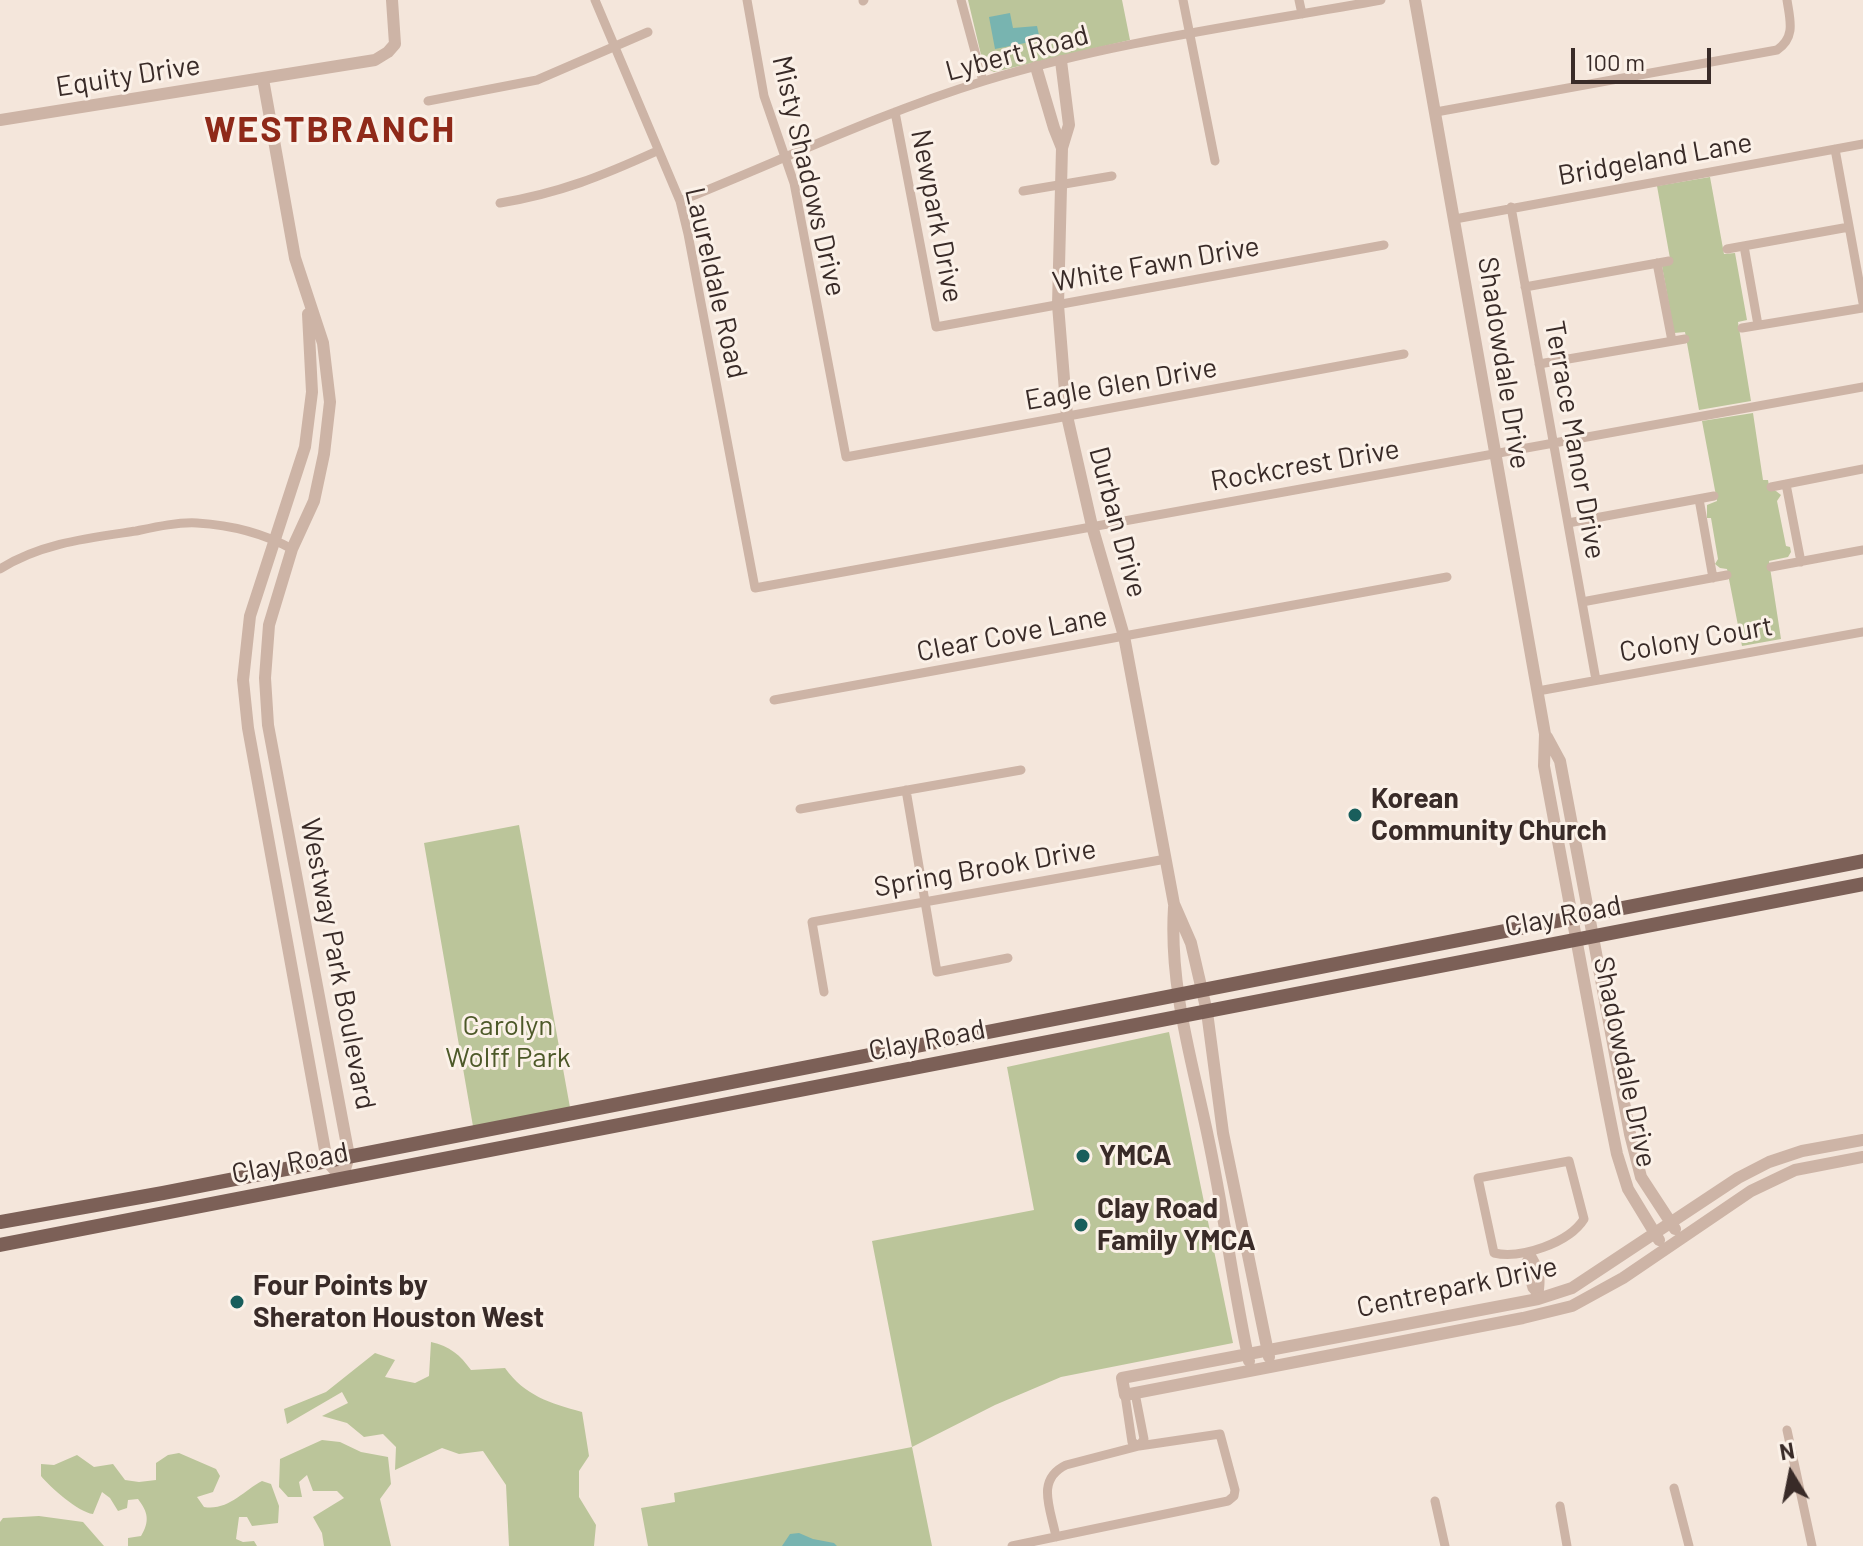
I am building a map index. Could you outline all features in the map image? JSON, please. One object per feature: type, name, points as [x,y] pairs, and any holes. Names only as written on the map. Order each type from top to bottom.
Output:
[{"type":"main road","name":"Clay Road","points":[[7,1221],[1177,997],[1863,861]]},
{"type":"main road","points":[[1805,873],[1810,894]]},
{"type":"main road","name":"Clay Road","points":[[0,1245],[1863,884]]},
{"type":"main road","points":[[1337,965],[1339,986]]},
{"type":"main road","points":[[1023,1026],[1026,1047]]},
{"type":"main road","points":[[864,1057],[869,1078]]},
{"type":"main road","points":[[717,1085],[722,1106]]},
{"type":"main road","points":[[584,1111],[589,1132]]},
{"type":"main road","points":[[163,1193],[167,1215]]},
{"type":"main road","points":[[7,1221],[19,1241]]},
{"type":"street","points":[[263,79],[383,56],[395,44],[392,0]]},
{"type":"street","name":"Laureldale Road","points":[[595,0],[680,201],[755,588]]},
{"type":"street","name":"Misty Shadows Drive","points":[[747,0],[764,96],[794,183],[846,457]]},
{"type":"street","points":[[961,0],[983,81]]},
{"type":"street","points":[[1183,0],[1215,161]]},
{"type":"street","points":[[1299,0],[1302,14]]},
{"type":"street","name":"Lybert Road","points":[[680,201],[895,112],[983,81],[1061,61],[1381,0]]},
{"type":"street","name":"Shadowdale Drive","points":[[1415,0],[1538,691],[1545,734],[1544,766],[1574,940],[1617,1154],[1628,1189],[1665,1249]]},
{"type":"street","points":[[1436,112],[1777,50],[1789,38],[1791,23],[1787,0]]},
{"type":"street","points":[[428,101],[537,80],[648,32]]},
{"type":"street","name":"Durban Drive","points":[[1061,61],[1069,125],[1062,148],[1058,305],[1067,416],[1092,526],[1124,636],[1174,904],[1172,944],[1180,1016],[1208,1136],[1251,1369]]},
{"type":"street","name":"Durban Drive","points":[[1036,67],[1062,148]]},
{"type":"street","name":"Equity Drive","points":[[0,120],[263,79]]},
{"type":"street","name":"Westway Park Boulevard","points":[[263,79],[295,258],[323,343],[330,402],[314,501],[292,549],[269,625],[265,678],[268,725],[349,1156],[342,1179]]},
{"type":"street","name":"Newpark Drive","points":[[895,112],[936,327]]},
{"type":"street","name":"Bridgeland Lane","points":[[1455,219],[1863,144]]},
{"type":"street","points":[[1742,328],[1863,306],[1835,149]]},
{"type":"street","points":[[500,203],[562,191],[657,151]]},
{"type":"street","points":[[1023,191],[1112,176]]},
{"type":"street","name":"Terrace Manor Drive","points":[[1511,207],[1596,680]]},
{"type":"street","points":[[1727,249],[1849,227]]},
{"type":"street","name":"White Fawn Drive","points":[[936,327],[1384,245]]},
{"type":"street","points":[[1744,246],[1758,325]]},
{"type":"street","points":[[1525,287],[1669,261]]},
{"type":"street","points":[[1657,263],[1672,341]]},
{"type":"street","name":"Westway Park Boulevard","points":[[307,299],[312,392],[305,447],[250,616],[243,680],[251,743],[327,1161],[342,1179]]},
{"type":"street","points":[[1539,364],[1685,339]]},
{"type":"street","name":"Eagle Glen Drive","points":[[846,457],[1404,354]]},
{"type":"street","name":"Rockcrest Drive","points":[[755,588],[1863,387]]},
{"type":"street","points":[[1771,487],[1863,469]]},
{"type":"street","points":[[1786,484],[1801,562]]},
{"type":"street","points":[[1568,523],[1714,496]]},
{"type":"street","points":[[1699,499],[1713,578]]},
{"type":"street","points":[[0,569],[41,549],[74,540],[193,523],[219,525],[275,539],[292,549]]},
{"type":"street","points":[[1771,567],[1863,550]]},
{"type":"street","points":[[1582,602],[1727,575]]},
{"type":"street","name":"Clear Cove Lane","points":[[774,700],[1447,577]]},
{"type":"street","name":"Colony Court","points":[[1538,691],[1863,632]]},
{"type":"street","name":"Shadowdale Drive","points":[[1545,734],[1560,761],[1641,1177],[1670,1225],[1682,1238]]},
{"type":"street","points":[[800,809],[1021,770]]},
{"type":"street","points":[[906,790],[937,972],[1008,958]]},
{"type":"street","name":"Spring Brook Drive","points":[[824,992],[812,922],[1166,859]]},
{"type":"street","name":"Durban Drive","points":[[1174,904],[1191,943],[1207,1012],[1223,1133],[1271,1365]]},
{"type":"street","points":[[1606,1099],[1623,1096]]},
{"type":"street","name":"Centrepark Drive","points":[[1863,1140],[1802,1151],[1738,1178],[1572,1288],[1401,1325],[1122,1378],[1130,1394],[1572,1306],[1623,1278],[1751,1191],[1795,1170],[1863,1157]]},
{"type":"street","points":[[1781,1158],[1786,1175]]},
{"type":"street","points":[[1530,1254],[1579,1227],[1584,1219],[1569,1161],[1478,1178],[1494,1253],[1505,1256],[1530,1254],[1537,1260],[1542,1287],[1538,1297],[1544,1313]]},
{"type":"street","points":[[1401,1325],[1403,1340]]},
{"type":"street","points":[[1130,1394],[1141,1421],[1144,1439],[1139,1446]]},
{"type":"street","points":[[1130,1394],[1132,1442],[1139,1446]]},
{"type":"street","points":[[1129,1423],[1141,1421]]},
{"type":"street","points":[[1787,1430],[1812,1546]]},
{"type":"street","points":[[1012,1546],[1056,1537],[1228,1501],[1234,1496],[1220,1434],[1139,1446],[1056,1470],[1048,1478],[1046,1487],[1056,1537]]},
{"type":"street","points":[[1674,1488],[1689,1546]]},
{"type":"street","points":[[1435,1501],[1445,1546]]},
{"type":"street","points":[[1560,1506],[1567,1546]]},
{"type":"green space","points":[[968,0],[1122,0],[1130,40],[994,72],[986,68],[982,59]]},
{"type":"green space","points":[[1710,177],[1724,254],[1735,253],[1747,320],[1738,322],[1751,401],[1699,410],[1685,332],[1674,333],[1662,266],[1671,264],[1657,186]]},
{"type":"green space","points":[[1753,413],[1763,480],[1768,480],[1770,491],[1781,495],[1777,501],[1786,546],[1790,547],[1791,552],[1788,557],[1769,561],[1781,639],[1742,646],[1727,569],[1715,564],[1718,559],[1711,518],[1707,518],[1707,505],[1717,501],[1702,421]]},
{"type":"green space","name":"Carolyn Wolff Park","points":[[519,825],[571,1113],[474,1132],[424,843]]},
{"type":"green space","name":"Clay Road Family YMCA","points":[[1169,1032],[1233,1343],[1061,1377],[995,1405],[912,1447],[872,1241],[1034,1210],[1007,1067]]},
{"type":"green space","points":[[431,1342],[454,1352],[471,1370],[505,1368],[530,1392],[549,1402],[582,1412],[589,1456],[579,1471],[579,1497],[596,1525],[594,1546],[509,1546],[506,1485],[483,1451],[459,1454],[442,1448],[395,1470],[396,1447],[383,1434],[364,1437],[347,1423],[322,1416],[348,1403],[342,1392],[287,1424],[284,1409],[326,1392],[375,1353],[395,1360],[385,1377],[415,1383],[429,1376]]},
{"type":"green space","points":[[322,1440],[340,1442],[361,1452],[388,1457],[391,1484],[380,1499],[391,1546],[324,1546],[322,1533],[313,1517],[344,1498],[337,1491],[313,1491],[307,1475],[299,1482],[302,1497],[288,1497],[279,1487],[280,1459]]},
{"type":"green space","points":[[912,1447],[932,1546],[648,1546],[641,1508],[675,1502],[674,1493]]},
{"type":"green space","points":[[179,1453],[216,1469],[220,1476],[213,1492],[197,1497],[204,1507],[228,1503],[262,1481],[271,1484],[279,1506],[278,1523],[252,1526],[247,1517],[239,1517],[236,1539],[254,1541],[257,1546],[128,1546],[128,1538],[141,1536],[146,1526],[146,1512],[138,1499],[128,1500],[127,1508],[118,1511],[102,1492],[93,1514],[73,1504],[41,1476],[41,1464],[54,1465],[77,1455],[94,1467],[113,1464],[125,1480],[156,1480],[156,1463],[168,1455]]},
{"type":"green space","points":[[39,1516],[83,1522],[104,1546],[0,1546],[0,1522],[3,1518]]},
{"type":"water","points":[[1010,13],[1013,28],[1037,26],[1040,40],[995,49],[989,17]]},
{"type":"water","points":[[799,1533],[837,1546],[782,1546],[790,1534]]},
{"type":"place","name":"Korean Community Church","points":[[1355,815]]},
{"type":"place","name":"YMCA","points":[[1083,1156]]},
{"type":"place","name":"Clay Road Family YMCA","points":[[1081,1225]]},
{"type":"place","name":"Four Points by Sheraton Houston West","points":[[237,1302]]},
{"type":"district","name":"WESTBRANCH","points":[[330,130]]}]
